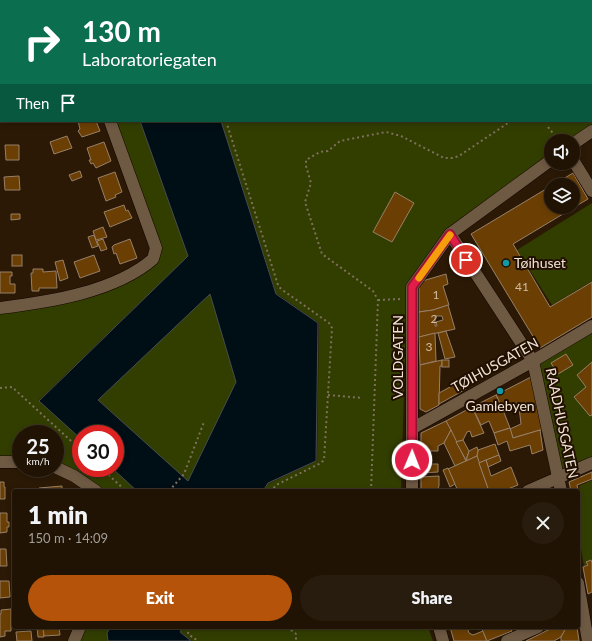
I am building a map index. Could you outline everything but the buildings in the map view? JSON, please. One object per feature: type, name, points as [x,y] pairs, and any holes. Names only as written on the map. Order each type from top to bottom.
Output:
[{"type":"street","points":[[0,308],[40,303],[89,292],[132,273],[153,259],[156,248],[110,122]]},
{"type":"street","points":[[580,139],[592,131]]},
{"type":"street","name":"VOLDGATEN","points":[[412,489],[412,287],[450,234],[544,165]]},
{"type":"street","points":[[579,170],[592,191]]},
{"type":"street","points":[[450,234],[533,361]]},
{"type":"street","name":"TØIHUSGATEN","points":[[413,428],[592,326]]},
{"type":"street","name":"RAADHUSGATEN","points":[[533,361],[561,489]]},
{"type":"street","points":[[0,462],[12,462]]},
{"type":"street","points":[[533,489],[592,463]]},
{"type":"street","points":[[64,471],[93,489]]},
{"type":"street","points":[[580,591],[584,606],[588,641]]},
{"type":"street","points":[[74,641],[79,629]]},
{"type":"street","points":[[440,629],[443,641]]},
{"type":"street","points":[[507,641],[534,629]]},
{"type":"path","points":[[226,122],[278,284],[281,289],[331,325],[324,460],[321,464],[278,484],[272,489]]},
{"type":"path","points":[[370,489],[378,300],[373,292],[322,254],[305,202],[311,183],[306,166],[306,160],[320,152],[328,151],[340,141],[386,132],[401,136],[444,158],[452,158],[460,156],[510,122]]},
{"type":"path","points":[[548,127],[554,134]]},
{"type":"path","points":[[378,300],[413,299]]},
{"type":"path","points":[[0,388],[12,387],[72,442]]},
{"type":"path","points":[[328,395],[364,398]]},
{"type":"path","points":[[171,489],[184,474],[204,422]]},
{"type":"path","points":[[111,477],[124,489]]},
{"type":"path","points":[[189,629],[188,634],[198,641]]},
{"type":"path","points":[[290,629],[296,634],[296,641]]},
{"type":"green space","points":[[116,122],[140,122],[188,256],[39,400],[72,431],[72,470],[64,467],[64,425],[12,425],[12,457],[0,458],[0,313],[41,308],[156,261]]},
{"type":"green space","points":[[221,122],[592,122],[592,125],[580,134],[544,134],[544,160],[449,232],[407,290],[401,489],[265,489],[268,484],[317,461],[319,323],[276,293]]},
{"type":"green space","points":[[592,203],[592,281],[552,305],[517,250],[574,214],[580,214],[580,211]]},
{"type":"green space","points":[[210,293],[236,382],[188,481],[98,400]]},
{"type":"green space","points":[[592,329],[592,459],[561,472],[534,363]]},
{"type":"green space","points":[[84,477],[122,477],[135,489],[101,489]]},
{"type":"green space","points":[[592,480],[592,562],[584,566],[580,543],[581,502],[579,486]]},
{"type":"green space","points":[[86,629],[110,629],[107,633],[108,641],[79,641]]},
{"type":"green space","points":[[182,629],[429,629],[433,641],[192,641],[180,632]]},
{"type":"shaded area","points":[[140,122],[221,122],[276,294],[318,323],[316,461],[268,483],[264,489],[135,489],[122,477],[124,477],[124,425],[72,425],[72,431],[39,401],[188,256]],"holes":[[[210,294],[236,382],[188,481],[98,400]]]},
{"type":"shaded area","points":[[110,629],[182,629],[180,632],[191,641],[108,641],[107,633]]},
{"type":"slow traffic","points":[[419,278],[450,235]]},
{"type":"place","name":"Tøihuset","points":[[506,263]]},
{"type":"place","name":"Gamlebyen","points":[[500,391]]},
{"type":"route","points":[[412,460],[412,287],[450,234],[466,260]]}]
